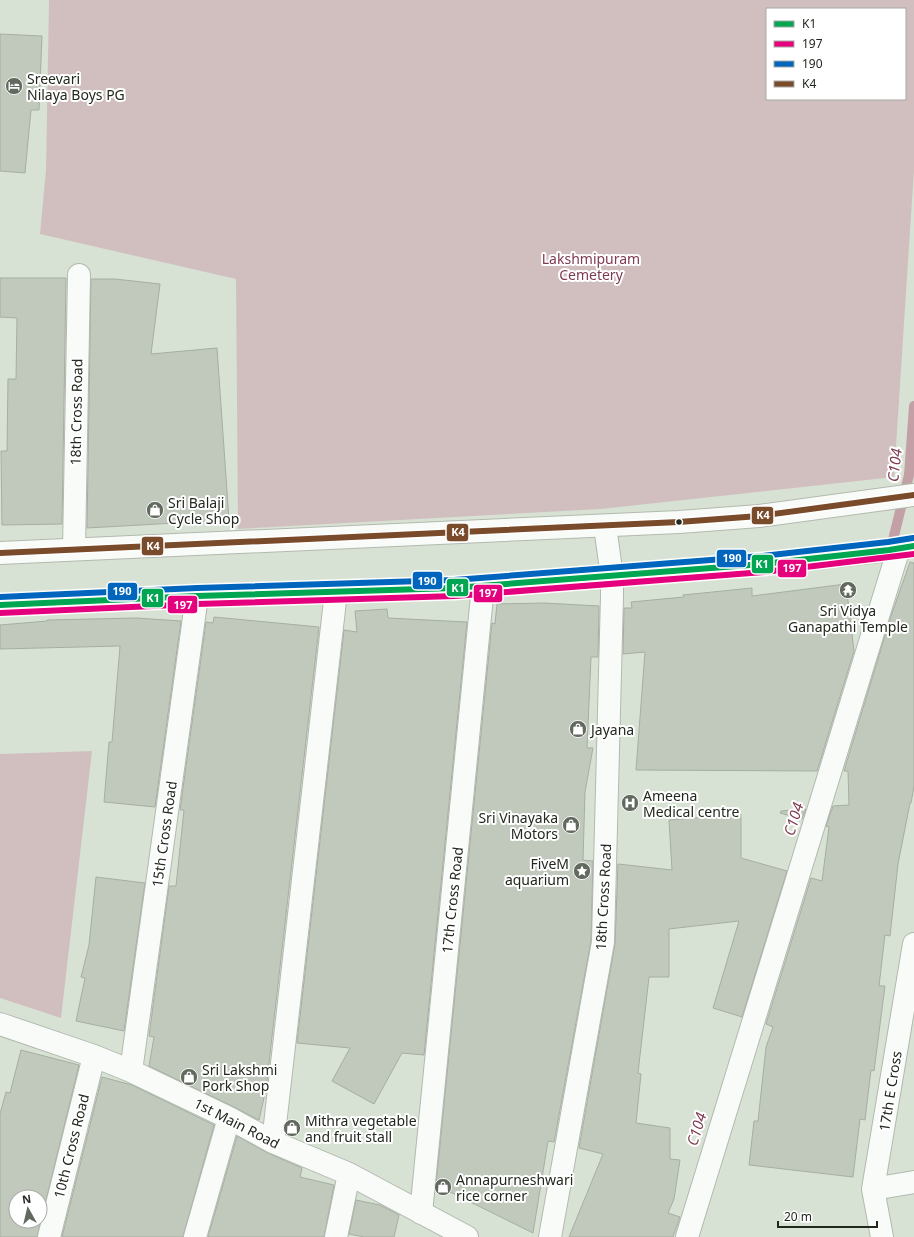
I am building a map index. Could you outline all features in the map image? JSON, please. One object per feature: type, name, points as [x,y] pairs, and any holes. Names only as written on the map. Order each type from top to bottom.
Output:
[{"type":"street","name":"18th Cross Road","points":[[74,549],[79,275]]},
{"type":"street","points":[[0,553],[604,526],[759,516],[914,495]]},
{"type":"street","name":"18th Cross Road","points":[[550,1237],[602,942],[612,577],[604,526]]},
{"type":"street","points":[[0,605],[197,596],[483,586],[763,564],[906,547],[687,1237]]},
{"type":"street","name":"17th Cross Road","points":[[421,1212],[483,586]]},
{"type":"street","points":[[273,1142],[336,592]]},
{"type":"street","name":"15th Cross Road","points":[[131,1071],[197,596]]},
{"type":"street","name":"17th E Cross","points":[[882,1237],[873,1189],[914,944]]},
{"type":"street","name":"1st Main Road","points":[[1,1030],[94,1056],[131,1071],[229,1118],[273,1142],[349,1174],[467,1237]]},
{"type":"street","name":"10th Cross Road","points":[[49,1237],[94,1056]]},
{"type":"street","points":[[195,1237],[229,1118]]},
{"type":"street","points":[[336,1237],[349,1174]]},
{"type":"street","points":[[873,1189],[914,1182]]},
{"type":"green space","name":"Lakshmipuram Cemetery","points":[[49,0],[914,0],[914,170],[894,477],[601,509],[238,529],[236,279],[40,234],[46,170]]},
{"type":"green space","points":[[92,751],[61,1018],[0,998],[0,754]]},
{"type":"building","points":[[0,34],[42,36],[39,110],[31,110],[25,173],[0,171]]},
{"type":"building","points":[[0,278],[66,278],[62,524],[2,525],[1,451],[7,451],[8,379],[16,379],[17,318],[0,317]]},
{"type":"building","points":[[91,279],[115,279],[160,284],[151,354],[217,348],[229,520],[87,528]]},
{"type":"building","points":[[910,562],[914,563],[914,786],[898,864],[890,936],[885,935],[879,986],[885,986],[874,1071],[871,1070],[865,1120],[860,1119],[853,1177],[749,1165],[754,1121],[758,1121],[766,1047],[773,1027],[766,1024],[811,878],[822,881],[829,827],[826,826],[833,806],[849,805],[848,771],[844,771],[891,616]]},
{"type":"building","points":[[846,584],[854,651],[817,771],[636,770],[645,652],[623,654],[624,608],[632,608],[631,602],[684,597],[683,595],[752,588],[752,596]]},
{"type":"building","points":[[544,603],[599,606],[598,657],[591,657],[587,748],[593,748],[585,792],[583,860],[593,861],[591,941],[554,1142],[548,1141],[533,1233],[436,1185],[492,623],[495,624],[497,604]]},
{"type":"building","points":[[387,609],[388,618],[467,622],[424,1055],[402,1053],[374,1104],[332,1081],[350,1048],[297,1043],[344,630],[357,632],[355,611]]},
{"type":"building","points":[[214,617],[319,627],[266,1089],[259,1120],[149,1066],[154,1037],[149,1036],[169,886],[176,886],[184,810],[180,810],[206,622],[213,623]]},
{"type":"building","points":[[136,618],[181,621],[155,807],[104,802],[109,742],[112,742],[120,646],[0,649],[0,625],[47,620]]},
{"type":"building","points":[[806,809],[802,819],[780,813],[781,811]]},
{"type":"building","points":[[741,814],[741,858],[787,871],[742,1017],[713,1008],[739,921],[669,929],[669,977],[649,977],[638,1073],[641,1074],[636,1123],[670,1128],[670,1159],[680,1160],[674,1199],[668,1213],[680,1217],[673,1237],[569,1237],[603,1154],[579,1148],[615,944],[618,864],[672,870],[669,820]]},
{"type":"building","points":[[96,877],[145,883],[124,1031],[76,1021],[85,978],[81,977],[89,945]]},
{"type":"building","points":[[21,1050],[79,1065],[48,1192],[48,1189],[8,1189],[8,1229],[39,1229],[37,1237],[0,1237],[0,1114],[6,1092],[10,1093]]},
{"type":"building","points":[[102,1077],[132,1085],[214,1125],[183,1237],[62,1237]]},
{"type":"building","points":[[237,1136],[268,1153],[302,1168],[300,1177],[334,1185],[324,1237],[208,1237]]},
{"type":"building","points":[[356,1200],[380,1205],[399,1215],[394,1237],[364,1237],[349,1234]]},
{"type":"waterway","name":"C104","points":[[890,552],[909,475],[914,406]]},
{"type":"transit line","name":"K4","points":[[0,553],[679,522],[759,516],[914,495]]},
{"type":"transit line","name":"190","points":[[0,597],[197,588],[454,580],[762,556],[913,538]]},
{"type":"transit line","name":"K1","points":[[0,605],[197,596],[454,588],[763,564],[914,546]]},
{"type":"transit line","name":"197","points":[[0,613],[197,604],[455,596],[764,572],[914,554]]},
{"type":"place","name":"Sreevari Nilaya Boys PG","points":[[14,86]]},
{"type":"place","name":"Sri Balaji Cycle Shop","points":[[155,510]]},
{"type":"place","name":"Sri Vidya Ganapathi Temple","points":[[848,590]]},
{"type":"place","name":"Jayana","points":[[578,729]]},
{"type":"place","name":"Ameena Medical centre","points":[[630,803]]},
{"type":"place","name":"Sri Vinayaka Motors","points":[[571,825]]},
{"type":"place","name":"FiveM aquarium","points":[[582,871]]},
{"type":"place","name":"Sri Lakshmi Pork Shop","points":[[189,1077]]},
{"type":"place","name":"Mithra vegetable and fruit stall","points":[[292,1128]]},
{"type":"place","name":"Annapurneshwari rice corner","points":[[443,1187]]}]
